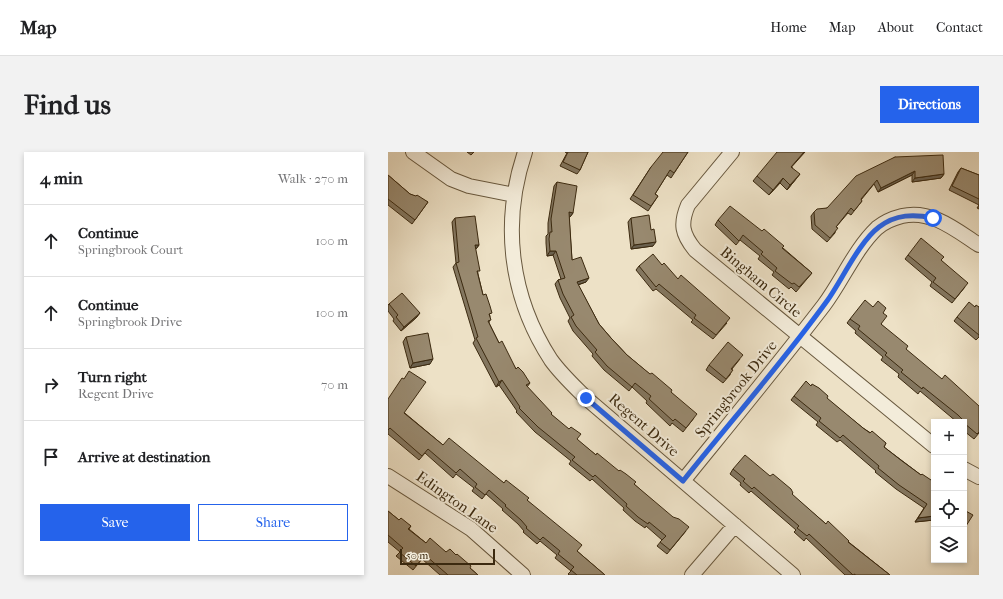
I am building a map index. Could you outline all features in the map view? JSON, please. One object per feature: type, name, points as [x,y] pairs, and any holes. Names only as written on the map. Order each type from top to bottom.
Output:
[{"type":"street","points":[[413,152],[451,179],[469,186],[514,196]]},
{"type":"street","name":"Regent Drive","points":[[525,152],[514,196],[511,240],[516,278],[523,304],[533,329],[548,354],[563,375],[586,398],[793,575]]},
{"type":"street","name":"Bingham Circle","points":[[732,152],[688,205],[684,215],[683,227],[686,240],[695,250],[931,444]]},
{"type":"street","name":"Springbrook Drive","points":[[683,481],[800,337],[827,300],[866,241],[878,227],[890,220],[902,216],[918,215],[933,218],[948,225],[979,245]]},
{"type":"street","points":[[967,470],[979,477]]},
{"type":"street","name":"Edington Lane","points":[[388,476],[471,529],[523,575]]},
{"type":"street","points":[[692,575],[735,525]]},
{"type":"building","points":[[568,152],[588,152],[580,170],[563,162]]},
{"type":"building","points":[[663,152],[688,152],[674,173],[670,170],[655,194],[658,196],[651,206],[633,195],[651,167]]},
{"type":"building","points":[[777,152],[804,152],[791,167],[800,174],[790,185],[783,178],[773,190],[757,176]]},
{"type":"building","points":[[943,155],[944,174],[915,178],[915,171],[881,188],[877,180],[861,199],[862,201],[854,211],[851,208],[836,227],[838,228],[830,238],[815,225],[814,212],[817,209],[827,208],[856,176],[895,157]]},
{"type":"building","points":[[961,168],[979,175],[979,199],[952,186]]},
{"type":"building","points":[[388,175],[410,194],[417,195],[428,202],[415,220],[388,199]]},
{"type":"building","points":[[557,182],[577,186],[573,213],[569,212],[572,260],[581,257],[589,278],[577,282],[599,324],[627,355],[650,374],[652,373],[672,390],[671,392],[697,414],[686,428],[675,419],[673,421],[649,399],[651,396],[635,383],[632,387],[607,366],[595,352],[597,350],[576,326],[571,317],[574,315],[563,294],[558,280],[565,278],[556,251],[550,251],[549,239],[550,232],[552,232],[551,219]]},
{"type":"building","points":[[730,206],[762,231],[764,229],[784,246],[782,248],[812,273],[799,287],[794,283],[792,284],[775,271],[777,268],[761,254],[763,252],[743,235],[739,241],[718,220]]},
{"type":"building","points":[[649,215],[651,230],[654,229],[656,242],[634,245],[631,218]]},
{"type":"building","points":[[475,216],[479,245],[475,245],[480,271],[477,271],[483,295],[486,294],[492,313],[489,314],[491,320],[488,321],[499,343],[502,341],[516,369],[518,367],[530,383],[526,385],[552,413],[551,414],[569,429],[571,427],[581,434],[577,439],[596,455],[597,453],[619,471],[620,470],[626,474],[636,482],[634,484],[673,517],[679,519],[689,527],[670,550],[660,542],[666,536],[649,522],[648,524],[638,517],[626,506],[627,504],[595,475],[593,477],[572,460],[575,457],[538,427],[519,408],[520,407],[502,380],[499,382],[476,338],[478,337],[456,263],[459,262],[455,218]]},
{"type":"building","points":[[921,238],[944,257],[941,260],[968,283],[955,299],[933,282],[936,278],[908,255]]},
{"type":"building","points":[[653,254],[662,265],[664,263],[678,279],[681,275],[730,318],[716,335],[694,318],[696,315],[659,284],[656,287],[639,266]]},
{"type":"building","points":[[402,293],[420,313],[404,327],[396,317],[398,315],[389,304]]},
{"type":"building","points":[[865,300],[873,307],[878,301],[886,308],[883,313],[887,316],[881,324],[908,346],[906,349],[942,379],[945,375],[979,406],[979,432],[977,434],[967,426],[967,419],[962,419],[923,387],[922,389],[901,372],[903,370],[885,355],[887,353],[858,329],[860,326],[850,319]]},
{"type":"building","points":[[969,302],[975,307],[976,305],[979,307],[979,335],[957,317]]},
{"type":"building","points":[[428,333],[433,359],[413,363],[406,337]]},
{"type":"building","points":[[728,342],[743,355],[731,369],[733,370],[726,379],[709,365]]},
{"type":"building","points":[[409,371],[426,382],[404,413],[443,445],[449,438],[504,483],[506,480],[529,498],[527,500],[582,545],[577,551],[605,575],[577,575],[571,570],[574,567],[558,554],[560,551],[543,537],[540,540],[526,528],[527,527],[521,520],[489,490],[485,495],[475,487],[477,484],[460,469],[456,473],[428,449],[422,456],[390,428],[388,430],[388,399],[402,378],[404,379]]},
{"type":"building","points":[[806,381],[811,386],[812,384],[819,388],[828,396],[827,398],[863,428],[870,433],[872,431],[886,443],[884,447],[921,475],[922,474],[931,480],[931,516],[918,518],[927,504],[899,485],[878,468],[879,466],[843,435],[840,438],[819,421],[821,418],[794,396]]},
{"type":"building","points":[[745,455],[770,476],[773,474],[791,489],[792,494],[826,524],[828,521],[849,541],[848,542],[890,575],[853,575],[809,534],[807,536],[797,528],[799,526],[754,487],[752,489],[743,481],[745,479],[733,469]]},
{"type":"building","points":[[388,511],[399,520],[401,518],[411,526],[408,529],[426,543],[430,538],[446,552],[450,549],[471,566],[470,568],[478,575],[448,575],[425,555],[416,566],[399,552],[403,548],[388,535]]},
{"type":"building","points":[[967,512],[973,515],[967,524]]},
{"type":"route","points":[[586,398],[683,481],[800,337],[827,300],[866,241],[878,227],[890,220],[902,216],[918,215],[933,218]]}]
